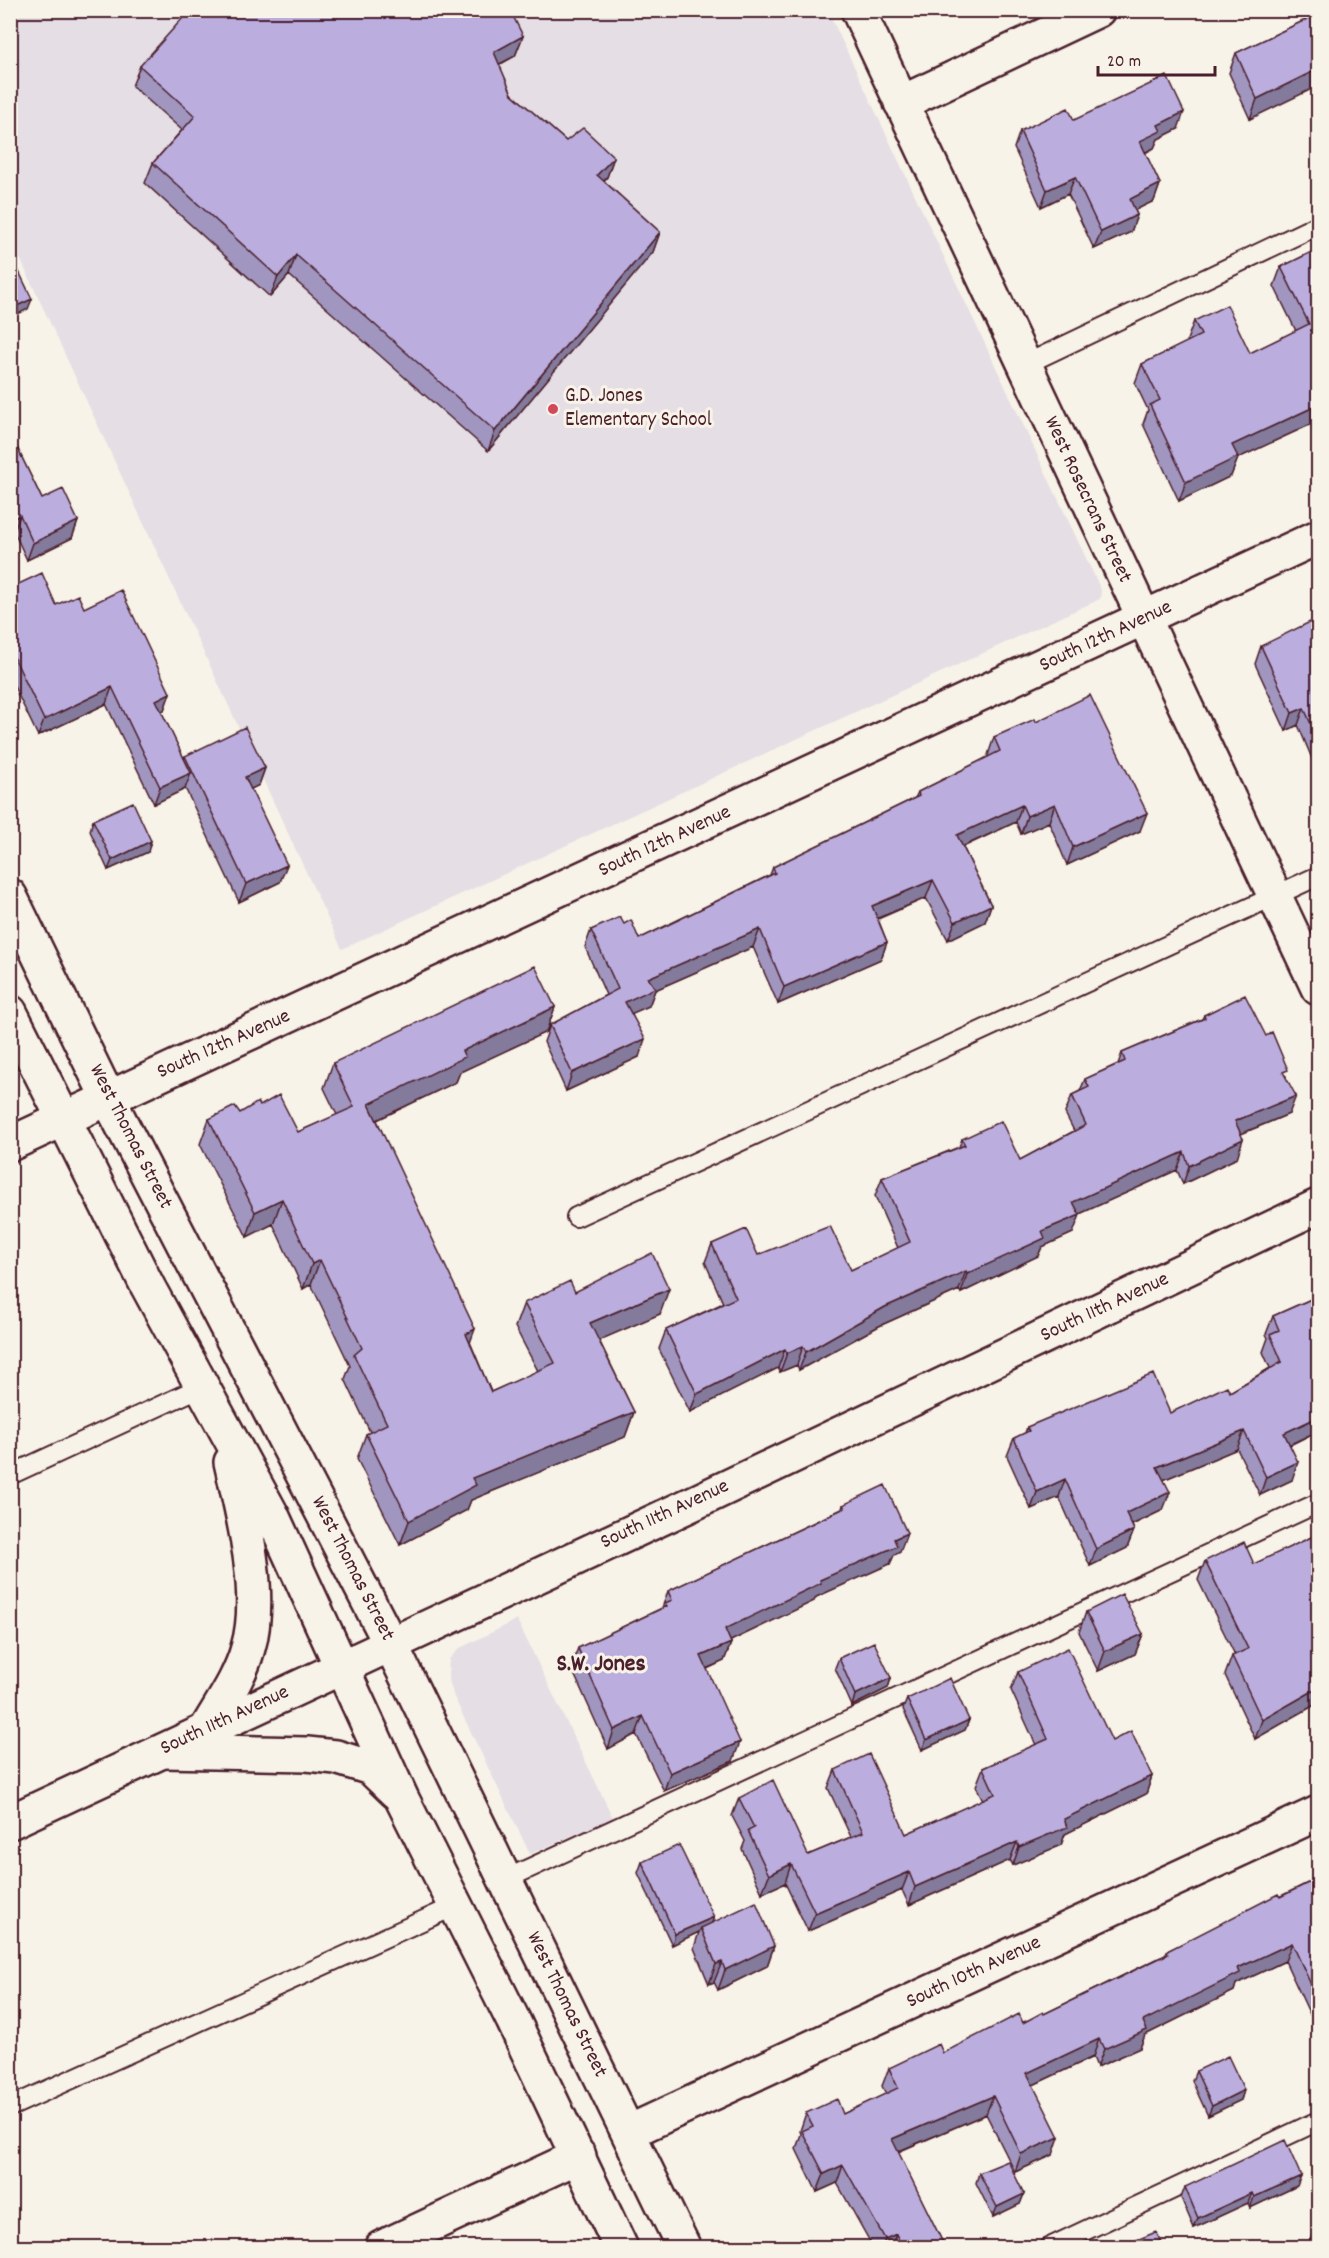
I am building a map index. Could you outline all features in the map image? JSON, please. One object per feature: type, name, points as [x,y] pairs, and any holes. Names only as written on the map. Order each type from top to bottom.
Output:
[{"type":"street","name":"West Rosecrans Street","points":[[858,10],[1318,988]]},
{"type":"street","points":[[900,103],[1098,10]]},
{"type":"street","name":"South 12th Avenue","points":[[10,1144],[1318,537]]},
{"type":"street","name":"West Thomas Street","points":[[10,896],[108,1098],[390,1643],[684,2247]]},
{"type":"street","points":[[10,1012],[147,1285],[272,1515],[339,1667],[454,1906],[579,2156],[621,2247]]},
{"type":"street","name":"South 11th Avenue","points":[[10,1822],[696,1502],[1318,1206]]},
{"type":"street","points":[[206,1730],[233,1683],[248,1648],[254,1606],[247,1542],[222,1422]]},
{"type":"street","points":[[163,1751],[307,1754],[336,1757],[371,1768],[402,1798]]},
{"type":"street","name":"South 10th Avenue","points":[[630,2132],[1318,1813]]},
{"type":"street","points":[[381,2247],[579,2156]]},
{"type":"lane","points":[[1024,365],[1318,225]]},
{"type":"lane","points":[[576,1217],[1318,876]]},
{"type":"lane","points":[[10,1475],[203,1386]]},
{"type":"lane","points":[[504,1880],[1318,1503]]},
{"type":"lane","points":[[10,2107],[454,1906]]},
{"type":"lane","points":[[1048,2247],[1318,2121]]},
{"type":"shaded area","name":"G.D. Jones Elementary School","points":[[10,11],[828,11],[1101,590],[1100,599],[342,949],[11,239]]},
{"type":"shaded area","points":[[517,1620],[613,1818],[530,1854],[454,1697],[448,1677],[449,1659],[460,1648]]},
{"type":"building","points":[[190,10],[510,10],[523,36],[494,52],[512,94],[566,141],[583,128],[614,157],[597,175],[660,232],[495,431],[296,255],[278,277],[153,163],[195,116],[140,66]]},
{"type":"building","points":[[1318,14],[1318,69],[1257,99],[1236,53]]},
{"type":"building","points":[[1167,76],[1184,112],[1158,125],[1161,131],[1140,141],[1160,184],[1130,199],[1137,215],[1101,232],[1075,177],[1047,190],[1020,131],[1068,108],[1074,120]]},
{"type":"building","points":[[1318,249],[1318,405],[1232,445],[1238,457],[1186,482],[1150,405],[1160,400],[1142,364],[1201,335],[1194,321],[1227,305],[1250,353],[1309,324],[1281,267]]},
{"type":"building","points":[[13,259],[32,299],[10,309],[10,260]]},
{"type":"building","points":[[10,433],[42,499],[63,489],[78,521],[33,543],[20,515],[10,520]]},
{"type":"building","points":[[42,573],[56,605],[78,595],[84,608],[121,590],[170,693],[156,700],[191,773],[160,787],[112,687],[44,720],[10,649],[10,588]]},
{"type":"building","points":[[1310,622],[1313,628],[1318,625],[1318,740],[1304,708],[1292,713],[1261,646]]},
{"type":"building","points":[[1090,695],[1147,813],[1073,847],[1055,804],[1027,816],[1022,805],[957,835],[991,905],[955,922],[933,880],[872,906],[887,942],[784,987],[760,929],[648,978],[655,988],[625,1002],[645,1039],[572,1073],[550,1025],[618,989],[591,930],[620,917],[624,924],[631,920],[639,939],[775,873],[773,867],[919,796],[918,792],[1000,751],[994,737],[1035,719],[1036,722]]},
{"type":"building","points":[[245,727],[265,768],[245,777],[287,865],[246,884],[185,756]]},
{"type":"building","points":[[133,802],[151,841],[112,860],[93,820]]},
{"type":"building","points":[[535,966],[555,1007],[462,1051],[465,1057],[369,1104],[475,1329],[466,1334],[491,1392],[555,1363],[524,1303],[570,1281],[575,1292],[652,1253],[669,1289],[590,1323],[634,1412],[472,1478],[476,1485],[409,1521],[366,1434],[387,1424],[354,1355],[362,1348],[320,1260],[312,1264],[282,1199],[255,1212],[209,1119],[235,1106],[240,1113],[258,1102],[260,1106],[279,1095],[298,1132],[354,1107],[333,1063]]},
{"type":"building","points":[[1245,995],[1266,1036],[1272,1032],[1288,1070],[1283,1072],[1296,1096],[1235,1121],[1243,1139],[1189,1166],[1184,1152],[1073,1202],[1080,1215],[1042,1231],[1045,1238],[967,1274],[966,1271],[885,1307],[806,1352],[803,1346],[787,1353],[785,1349],[697,1394],[666,1330],[736,1298],[712,1244],[746,1229],[758,1255],[830,1226],[851,1270],[910,1242],[882,1178],[965,1145],[962,1139],[1001,1121],[1020,1160],[1086,1125],[1072,1095],[1089,1087],[1085,1079],[1125,1061],[1122,1053],[1205,1018],[1204,1015]]},
{"type":"building","points":[[1318,1296],[1318,1417],[1284,1433],[1298,1462],[1266,1477],[1244,1431],[1157,1467],[1170,1492],[1126,1513],[1134,1530],[1096,1549],[1065,1479],[1037,1492],[1014,1438],[1029,1431],[1027,1427],[1153,1374],[1170,1413],[1227,1386],[1230,1392],[1282,1362],[1270,1334],[1279,1330],[1273,1316]]},
{"type":"building","points":[[885,1485],[907,1533],[894,1539],[897,1546],[820,1580],[821,1583],[725,1629],[731,1643],[701,1656],[740,1742],[670,1773],[643,1716],[614,1730],[578,1648],[667,1606],[665,1603],[672,1600],[668,1591],[845,1508],[843,1505]]},
{"type":"building","points":[[1318,1534],[1318,1688],[1262,1720],[1232,1656],[1248,1649],[1205,1561],[1244,1542],[1254,1564]]},
{"type":"building","points":[[1122,1594],[1143,1634],[1105,1651],[1086,1612]]},
{"type":"building","points":[[874,1642],[891,1678],[855,1695],[839,1658]]},
{"type":"building","points":[[1068,1648],[1112,1741],[1131,1731],[1152,1776],[1064,1819],[1067,1827],[1019,1847],[1017,1842],[915,1887],[909,1872],[815,1913],[791,1864],[769,1875],[748,1831],[754,1828],[739,1798],[773,1780],[808,1855],[863,1832],[835,1770],[869,1754],[906,1834],[995,1794],[983,1768],[1048,1739],[1018,1672]]},
{"type":"building","points":[[950,1678],[969,1720],[926,1740],[907,1699]]},
{"type":"building","points":[[679,1845],[714,1917],[675,1934],[642,1862]]},
{"type":"building","points":[[1318,1878],[1318,2000],[1292,1943],[1238,1968],[1240,1973],[1143,2021],[1147,2030],[1104,2049],[1099,2039],[1027,2073],[1059,2137],[1021,2154],[993,2096],[892,2139],[942,2241],[926,2247],[902,2247],[896,2234],[885,2239],[843,2165],[824,2174],[802,2131],[813,2126],[806,2113],[837,2099],[843,2114],[898,2088],[889,2068],[939,2044],[943,2053],[1019,2014],[1023,2023],[1043,2012],[1044,2014],[1168,1954],[1167,1951],[1278,1894],[1280,1897]]},
{"type":"building","points":[[756,1902],[774,1946],[725,1970],[722,1962],[716,1964],[701,1928]]},
{"type":"building","points":[[1228,2056],[1244,2090],[1212,2106],[1196,2071]]},
{"type":"building","points":[[1285,2140],[1301,2176],[1254,2197],[1252,2193],[1198,2218],[1185,2187]]},
{"type":"building","points":[[1008,2161],[1024,2194],[997,2207],[979,2173]]},
{"type":"building","points":[[1156,2232],[1163,2247],[1120,2247]]},
{"type":"building","points":[[1318,2232],[1318,2247],[1312,2235]]},
{"type":"place","name":"G.D. Jones Elementary School","points":[[553,409]]},
{"type":"district","name":"S.W. Jones","points":[[601,1665]]}]
